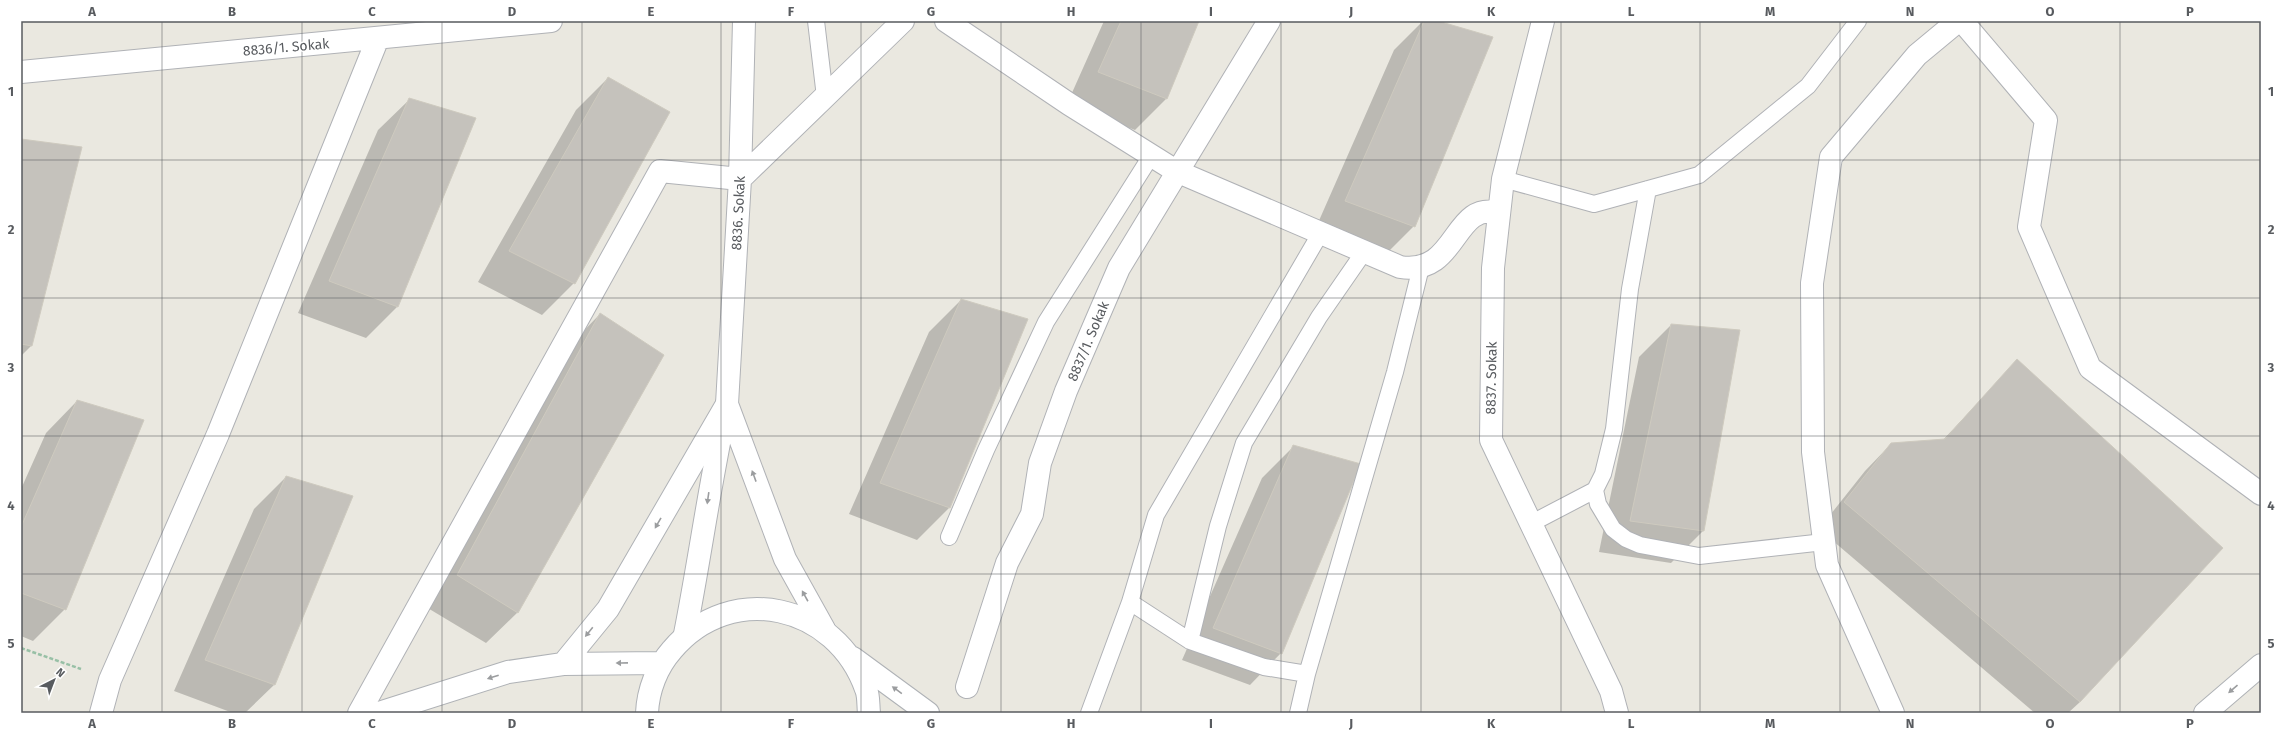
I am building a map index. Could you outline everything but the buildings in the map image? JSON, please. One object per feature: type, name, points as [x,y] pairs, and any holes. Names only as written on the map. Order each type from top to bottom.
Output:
[{"type":"street","name":"8836/1. Sokak","points":[[21,72],[551,21]]},
{"type":"street","name":"8836. Sokak","points":[[727,404],[740,179],[744,21]]},
{"type":"street","points":[[359,713],[660,171],[740,179],[903,21]]},
{"type":"street","points":[[946,21],[994,55],[1150,156],[1176,171],[1400,267],[1421,267],[1433,262],[1443,254],[1474,215],[1491,211],[1500,213]]},
{"type":"street","name":"8837/1. Sokak","points":[[967,687],[1007,563],[1032,514],[1040,463],[1066,391],[1119,268],[1176,171],[1269,21]]},
{"type":"street","name":"8837. Sokak","points":[[1543,21],[1503,179],[1493,268],[1490,440],[1611,691],[1617,713]]},
{"type":"street","points":[[1893,713],[1827,565],[1813,452],[1812,283],[1831,157],[1917,55],[1958,21]]},
{"type":"street","points":[[1962,21],[2046,120],[2029,227],[2090,368],[2261,494]]},
{"type":"street","points":[[101,713],[110,680],[218,434],[378,38]]},
{"type":"street","points":[[727,404],[785,560],[824,630],[850,656],[928,713]]},
{"type":"street","points":[[685,634],[699,564],[713,469],[727,404]]},
{"type":"street","points":[[563,664],[608,609],[727,404]]},
{"type":"street","points":[[647,713],[648,698],[661,663],[685,634],[717,615],[754,608],[791,613],[824,630]]},
{"type":"street","points":[[850,656],[867,690],[869,713]]},
{"type":"street","points":[[379,713],[508,672],[563,664],[661,663]]},
{"type":"street","points":[[2204,713],[2261,665]]},
{"type":"lane","points":[[816,21],[825,97]]},
{"type":"lane","points":[[1503,179],[1594,204],[1699,175],[1808,86],[1858,21]]},
{"type":"lane","points":[[949,537],[986,450],[1046,322],[1150,156]]},
{"type":"lane","points":[[1530,524],[1595,490],[1603,474],[1614,429],[1630,289],[1648,189]]},
{"type":"lane","points":[[1089,713],[1130,602],[1156,515],[1320,234]]},
{"type":"lane","points":[[1190,641],[1218,526],[1244,443],[1319,317],[1364,252]]},
{"type":"lane","points":[[1298,713],[1307,674],[1395,372],[1421,267]]},
{"type":"lane","points":[[1595,490],[1598,504],[1614,530],[1626,539],[1640,545],[1699,556],[1824,542]]},
{"type":"lane","points":[[1130,602],[1190,641],[1264,667],[1307,674]]},
{"type":"path","points":[[21,648],[110,680]]}]
